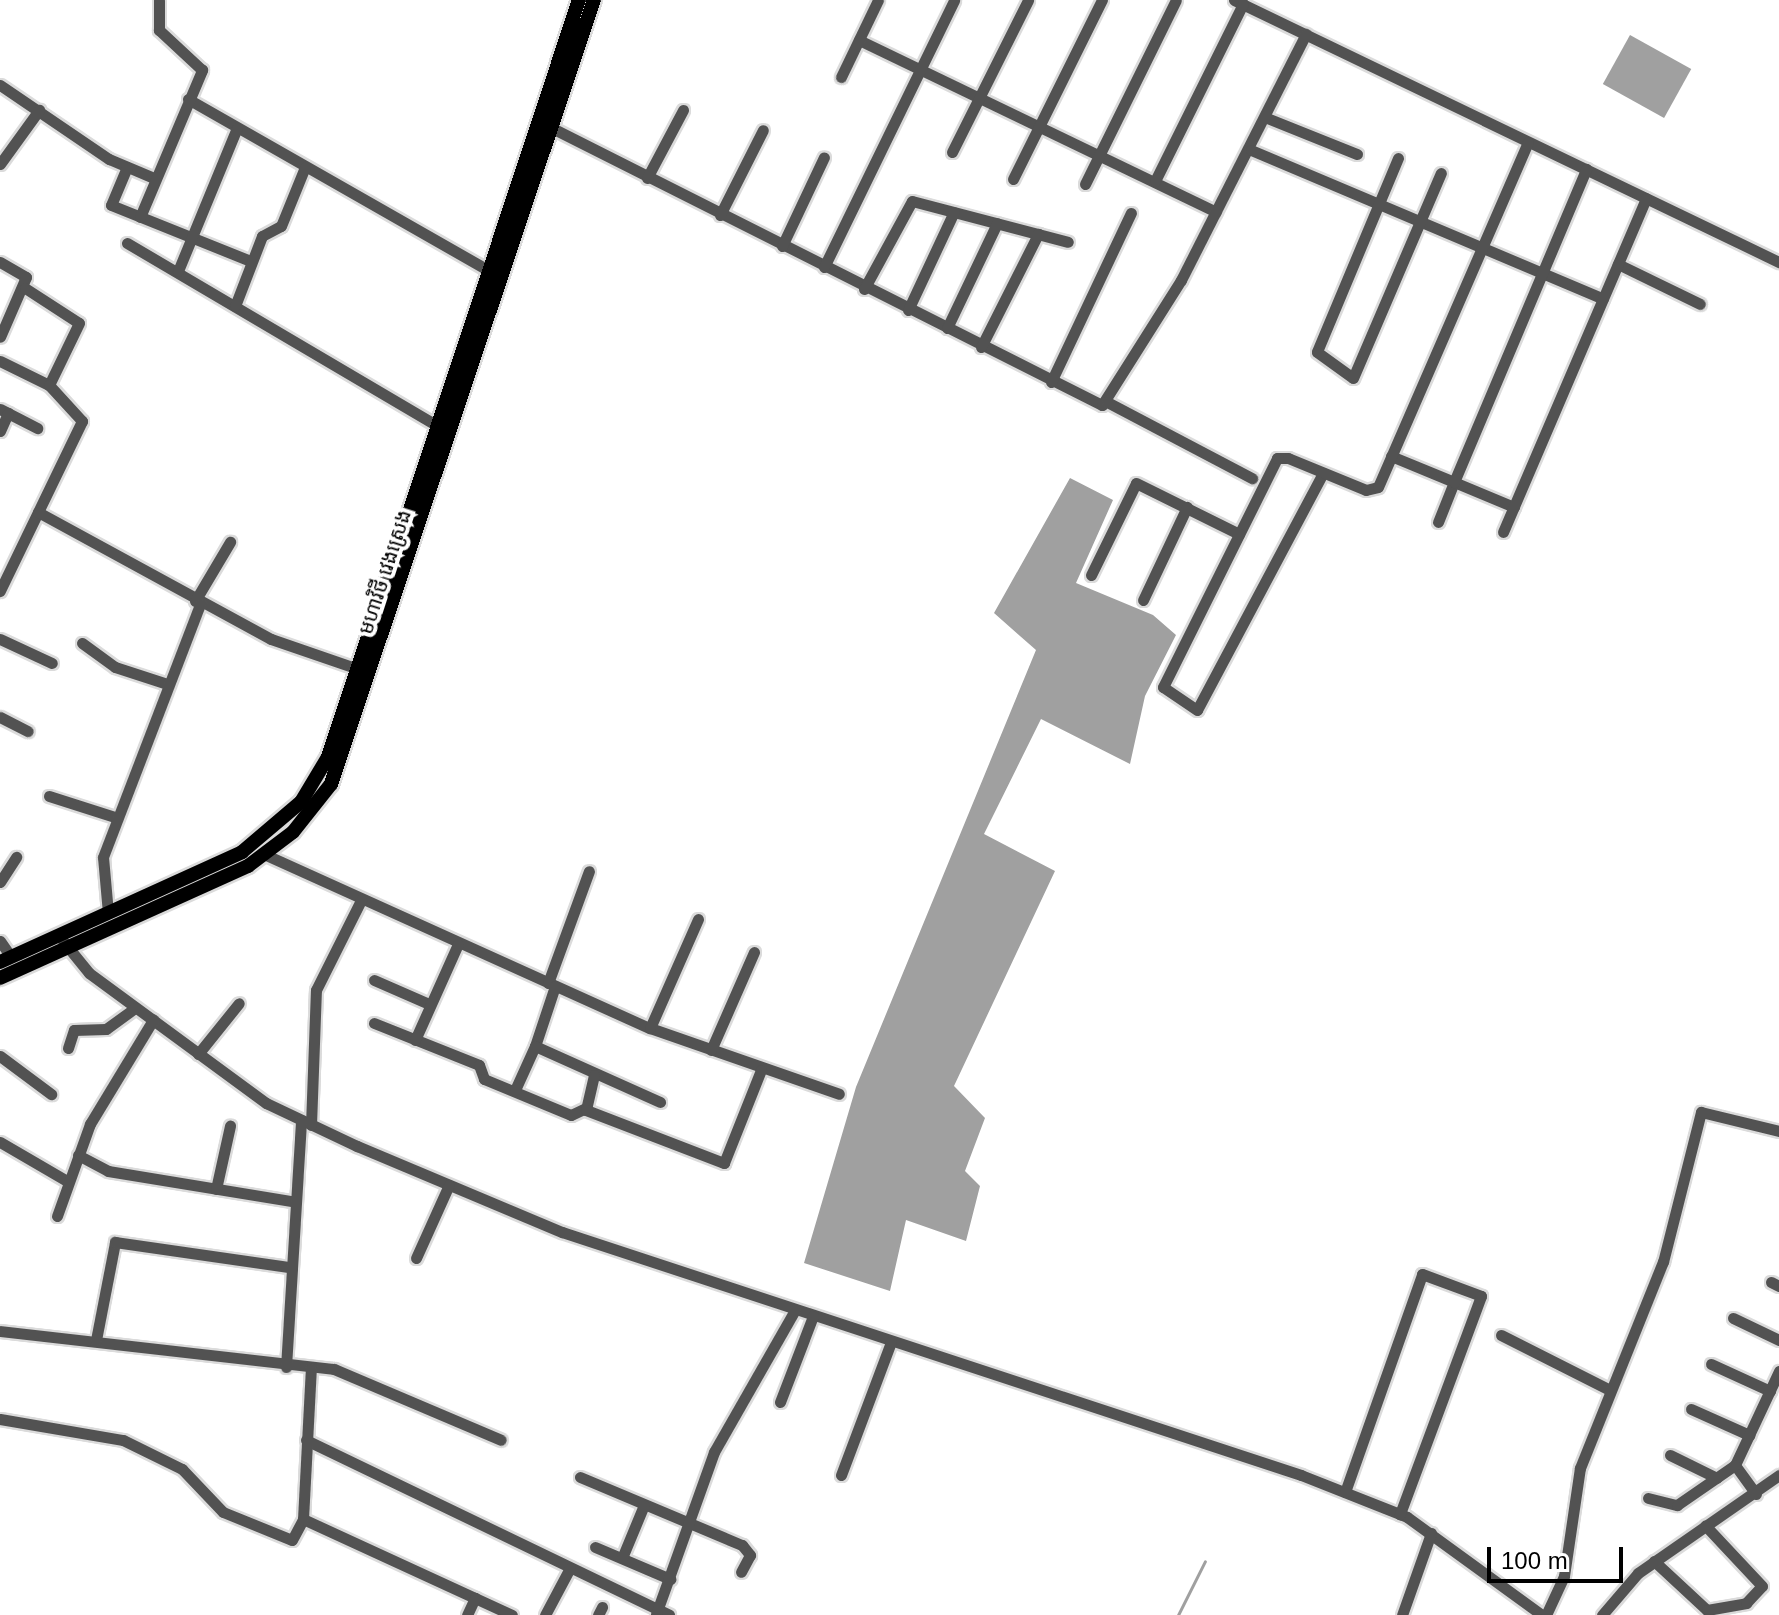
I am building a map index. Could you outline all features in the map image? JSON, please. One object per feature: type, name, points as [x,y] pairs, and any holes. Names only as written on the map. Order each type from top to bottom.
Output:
[{"type":"main road","name":"មហាវិថី វេងស្រេង","points":[[5,959],[63,942],[266,855],[331,784],[439,427],[552,128],[573,41],[579,0]]},
{"type":"main road","name":"មហាវិថី វេងស្រេង","points":[[0,978],[108,913],[242,852],[281,823],[328,757],[366,671],[573,41],[594,0]]},
{"type":"street","points":[[140,217],[202,70],[159,30],[159,0]]},
{"type":"street","points":[[841,77],[878,0]]},
{"type":"street","points":[[824,267],[954,0]]},
{"type":"street","points":[[952,152],[1028,0]]},
{"type":"street","points":[[1013,179],[1102,0]]},
{"type":"street","points":[[1085,184],[1176,0]]},
{"type":"street","points":[[1155,181],[1239,2],[1779,262]]},
{"type":"street","points":[[1107,402],[1251,150],[1306,34]]},
{"type":"street","points":[[859,40],[921,67],[1216,212]]},
{"type":"street","points":[[0,85],[127,167],[154,178]]},
{"type":"street","points":[[188,99],[496,274]]},
{"type":"street","points":[[0,164],[39,110]]},
{"type":"street","points":[[647,178],[683,110]]},
{"type":"street","points":[[1267,118],[1357,154]]},
{"type":"street","points":[[178,271],[237,128]]},
{"type":"street","points":[[552,128],[864,289],[1096,405],[1107,402],[1252,478]]},
{"type":"street","points":[[720,215],[763,130]]},
{"type":"street","points":[[1323,473],[1197,710],[1163,687],[1277,458],[1323,473],[1373,490],[1391,456],[1480,246],[1528,142]]},
{"type":"street","points":[[1251,150],[1603,299]]},
{"type":"street","points":[[782,246],[824,157]]},
{"type":"street","points":[[1398,158],[1317,352],[1353,378],[1441,173]]},
{"type":"street","points":[[127,167],[111,205],[250,261]]},
{"type":"street","points":[[235,306],[250,261],[267,228],[283,222],[305,167]]},
{"type":"street","points":[[1438,522],[1586,169]]},
{"type":"street","points":[[1503,532],[1646,198]]},
{"type":"street","points":[[864,289],[907,205],[954,212],[1068,242]]},
{"type":"street","points":[[908,310],[954,212]]},
{"type":"street","points":[[1051,382],[1131,213]]},
{"type":"street","points":[[947,328],[997,223]]},
{"type":"street","points":[[981,347],[1038,234]]},
{"type":"street","points":[[127,243],[439,427]]},
{"type":"street","points":[[0,262],[26,277],[25,288],[4,319],[0,337]]},
{"type":"street","points":[[1618,264],[1700,304]]},
{"type":"street","points":[[25,288],[79,323],[49,385]]},
{"type":"street","points":[[0,361],[49,385],[82,421],[0,591]]},
{"type":"street","points":[[0,431],[4,411],[37,428]]},
{"type":"street","points":[[1391,456],[1514,507]]},
{"type":"street","points":[[1091,575],[1133,484],[1239,534]]},
{"type":"street","points":[[1143,600],[1187,507]]},
{"type":"street","points":[[38,512],[198,602],[271,639],[366,671]]},
{"type":"street","points":[[108,913],[101,870],[115,817],[198,602],[230,542]]},
{"type":"street","points":[[0,639],[52,663]]},
{"type":"street","points":[[82,643],[115,667],[167,684]]},
{"type":"street","points":[[0,717],[28,731]]},
{"type":"street","points":[[49,796],[115,817]]},
{"type":"street","points":[[266,855],[650,1028],[761,1070],[839,1094]]},
{"type":"street","points":[[0,882],[16,857]]},
{"type":"street","points":[[515,1090],[535,1046],[589,871]]},
{"type":"street","points":[[286,1367],[292,1201],[306,1122],[316,990],[361,900]]},
{"type":"street","points":[[650,1028],[698,919]]},
{"type":"street","points":[[0,941],[5,959]]},
{"type":"street","points":[[63,942],[135,1008],[198,1054],[306,1122],[551,1228],[1345,1492],[1400,1514],[1431,1533],[1544,1615],[1564,1576],[1580,1468],[1663,1262],[1701,1112],[1779,1131]]},
{"type":"street","points":[[415,1040],[458,944]]},
{"type":"street","points":[[711,1050],[754,952]]},
{"type":"street","points":[[374,980],[429,1004]]},
{"type":"street","points":[[198,1054],[239,1003]]},
{"type":"street","points":[[68,1048],[74,1030],[106,1029],[135,1008]]},
{"type":"street","points":[[57,1216],[67,1181],[113,1077],[153,1020]]},
{"type":"street","points":[[374,1023],[479,1065],[484,1079],[571,1115],[584,1109],[728,1162],[761,1070]]},
{"type":"street","points":[[535,1046],[660,1102]]},
{"type":"street","points":[[0,1056],[51,1094]]},
{"type":"street","points":[[584,1109],[594,1075]]},
{"type":"street","points":[[216,1189],[230,1126]]},
{"type":"street","points":[[0,1142],[67,1181]]},
{"type":"street","points":[[78,1155],[108,1171],[292,1201]]},
{"type":"street","points":[[416,1258],[449,1185]]},
{"type":"street","points":[[96,1340],[115,1242],[288,1267]]},
{"type":"street","points":[[1345,1492],[1422,1274],[1481,1296],[1400,1514]]},
{"type":"street","points":[[306,1440],[661,1613],[714,1452],[795,1310]]},
{"type":"street","points":[[780,1402],[813,1316]]},
{"type":"street","points":[[1733,1318],[1779,1340]]},
{"type":"street","points":[[0,1331],[96,1340],[286,1367],[334,1369],[501,1440]]},
{"type":"street","points":[[1501,1335],[1610,1390]]},
{"type":"street","points":[[841,1475],[891,1342]]},
{"type":"street","points":[[1711,1364],[1770,1391]]},
{"type":"street","points":[[0,1419],[123,1440],[182,1469],[206,1499],[265,1531],[292,1540],[303,1519],[311,1368]]},
{"type":"street","points":[[1648,1498],[1670,1507],[1735,1465],[1779,1371]]},
{"type":"street","points":[[1691,1409],[1749,1435]]},
{"type":"street","points":[[1670,1455],[1717,1478]]},
{"type":"street","points":[[1735,1465],[1756,1494]]},
{"type":"street","points":[[1602,1615],[1654,1561],[1756,1494],[1779,1475]]},
{"type":"street","points":[[580,1477],[747,1549],[741,1572]]},
{"type":"street","points":[[622,1558],[644,1505]]},
{"type":"street","points":[[303,1519],[512,1615]]},
{"type":"street","points":[[1654,1561],[1712,1612],[1746,1603],[1761,1583],[1705,1525]]},
{"type":"street","points":[[1402,1615],[1431,1533]]},
{"type":"street","points":[[595,1547],[670,1579]]},
{"type":"street","points":[[545,1615],[570,1568]]},
{"type":"street","points":[[467,1615],[475,1598]]},
{"type":"shaded area","points":[[1630,35],[1691,69],[1664,118],[1603,84]]},
{"type":"shaded area","points":[[1070,478],[1113,500],[1076,583],[1153,615],[1176,635],[1145,696],[1130,764],[1041,719],[984,834],[1055,871],[954,1086],[985,1118],[965,1171],[980,1186],[966,1241],[906,1220],[890,1291],[804,1263],[856,1087],[1036,650],[994,613]]},
{"type":"waterway","points":[[1178,1615],[1205,1561]]}]
